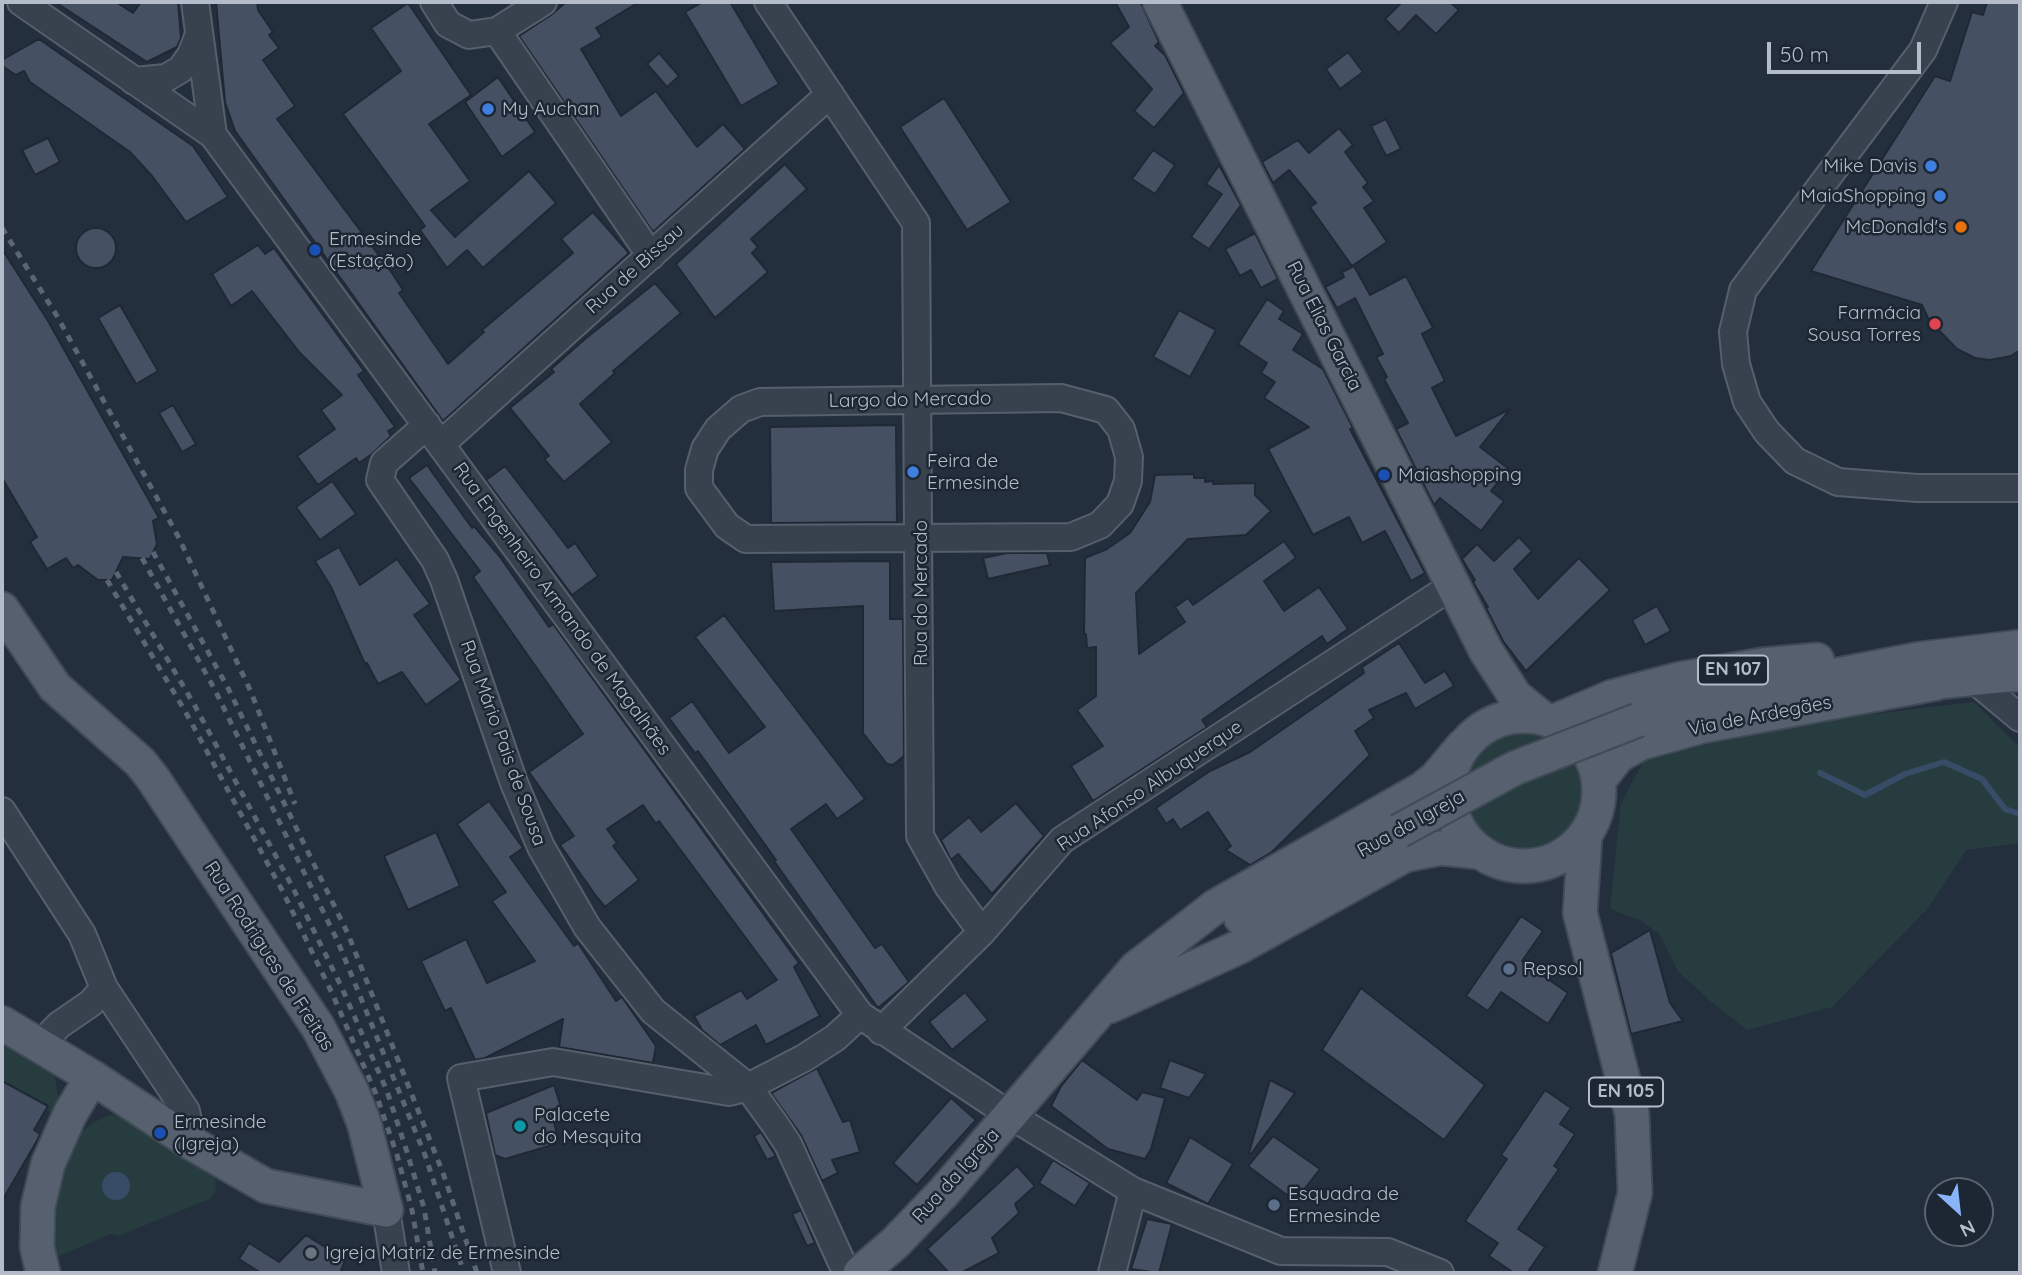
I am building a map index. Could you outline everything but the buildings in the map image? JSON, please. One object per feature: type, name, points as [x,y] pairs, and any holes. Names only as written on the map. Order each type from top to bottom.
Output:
[{"type":"main road","name":"Rua Elias Garcia","points":[[1160,2],[1455,584],[1486,651],[1515,696],[1548,720]]},
{"type":"main road","name":"Rua Rodrigues de Freitas","points":[[3,614],[55,687]]},
{"type":"main road","name":"Via de Ardegães","points":[[1599,780],[1619,756],[1654,739],[2020,647]]},
{"type":"main road","name":"Rua Elias Garcia","points":[[1474,737],[1486,651]]},
{"type":"main road","name":"Rua Rodrigues de Freitas","points":[[2,653],[55,687],[139,762],[152,777],[318,1027],[347,1083],[364,1124],[386,1210]]},
{"type":"main road","name":"Via de Ardegães","points":[[1548,720],[1612,697],[1680,679],[1762,665],[1853,658],[1973,679],[2020,674]]},
{"type":"main road","name":"Via de Ardegães","points":[[1745,693],[1929,671]]},
{"type":"main road","name":"Rua da Igreja","points":[[1101,1010],[1159,968],[1227,926],[1515,768],[1638,720],[1745,693]]},
{"type":"main road","points":[[1585,836],[1571,850],[1554,860],[1535,866],[1506,865],[1479,852],[1457,825],[1448,791],[1452,768],[1474,737],[1503,719],[1522,716],[1548,720],[1579,740],[1592,758],[1599,780]]},
{"type":"main road","name":"Rua da Igreja","points":[[851,1268],[895,1243],[944,1192],[1136,968],[1216,906],[1422,789],[1474,737]]},
{"type":"main road","name":"EN 105","points":[[1599,780],[1599,799],[1585,836],[1580,913],[1632,1114],[1635,1194],[1615,1273]]},
{"type":"main road","name":"Rua da Igreja","points":[[1101,1010],[1237,948],[1405,855],[1441,848],[1479,852]]},
{"type":"main road","name":"EN 105","points":[[1535,866],[1580,913]]},
{"type":"main road","points":[[2,1023],[93,1077],[193,1144],[266,1186],[386,1210]]},
{"type":"main road","points":[[43,1273],[37,1247],[38,1206],[48,1164],[70,1114],[93,1077]]},
{"type":"street","name":"Rua Engenheiro Armando de Magalhães","points":[[21,2],[212,135],[871,1023],[1010,1115],[1133,1191],[1281,1251],[1388,1252],[1440,1273]]},
{"type":"street","points":[[195,2],[212,135]]},
{"type":"street","points":[[434,2],[448,23],[469,35],[497,31],[543,2]]},
{"type":"street","name":"Rua do Mercado","points":[[768,2],[916,223],[921,538],[920,836],[948,886],[982,932]]},
{"type":"street","points":[[1944,2],[1923,50],[1744,290],[1733,332],[1736,364],[1747,402],[1767,432],[1795,461],[1838,482],[1917,488],[2020,488]]},
{"type":"street","points":[[497,31],[650,256]]},
{"type":"street","points":[[134,81],[166,78],[181,69],[191,55],[198,37]]},
{"type":"street","name":"Rua de Bissau","points":[[434,435],[650,256],[830,94]]},
{"type":"street","name":"Largo do Mercado","points":[[1061,398],[1106,410],[1121,429],[1129,457],[1128,481],[1120,504],[1100,525],[1071,537],[921,538],[746,540],[727,526],[699,488],[699,470],[705,449],[718,429],[741,409],[760,401],[1061,398]]},
{"type":"street","name":"Rua Mário Pais de Sousa","points":[[434,435],[384,463],[380,480],[435,561],[444,580],[514,783],[541,848],[587,927],[653,1011],[748,1087],[788,1144],[851,1268]]},
{"type":"street","name":"Rua Afonso Albuquerque","points":[[748,1087],[824,1045],[871,1023],[982,932],[1062,841],[1455,584]]},
{"type":"street","points":[[1973,679],[2020,718]]},
{"type":"street","points":[[2,811],[82,934],[103,988],[186,1111],[193,1144]]},
{"type":"street","points":[[39,1045],[59,1025],[91,1003],[103,988]]},
{"type":"street","points":[[674,1083],[698,1049]]},
{"type":"street","points":[[507,1273],[461,1078],[553,1062],[729,1092],[748,1087]]},
{"type":"street","points":[[1112,1273],[1133,1191]]},
{"type":"street","name":"Rua Rodrigues de Freitas","points":[[386,1210],[396,1273]]},
{"type":"green space","points":[[1974,702],[2020,748],[2020,843],[1966,850],[1928,908],[1832,1007],[1747,1030],[1678,971],[1659,934],[1640,920],[1610,909],[1621,803],[1645,759],[1806,722]]},
{"type":"green space","points":[[1524,730],[1547,735],[1567,748],[1580,768],[1585,791],[1580,814],[1567,834],[1547,847],[1524,852],[1501,847],[1481,834],[1468,814],[1463,791],[1468,768],[1481,748],[1501,735]]},
{"type":"green space","points":[[2,1036],[54,1074],[59,1100],[52,1113],[2,1085]]},
{"type":"green space","points":[[111,1115],[130,1118],[215,1176],[216,1191],[210,1199],[118,1236],[111,1234],[50,1260],[57,1171],[81,1133],[92,1123]]},
{"type":"water","points":[[116,1172],[126,1176],[130,1186],[126,1196],[116,1200],[106,1196],[102,1186],[106,1176]]},
{"type":"waterway","points":[[1820,773],[1865,795],[1905,774],[1944,762],[1982,779],[2005,809],[2020,814]]},
{"type":"railway","points":[[2,228],[57,316],[179,538],[251,692],[295,804]]},
{"type":"railway","points":[[153,552],[228,688],[348,934],[443,1173],[477,1273]]},
{"type":"railway","points":[[142,558],[215,690],[338,942],[425,1155],[464,1273]]},
{"type":"railway","points":[[116,572],[195,706],[292,886],[342,988],[387,1091],[407,1152],[424,1208],[435,1273]]},
{"type":"railway","points":[[107,580],[185,711],[282,890],[332,993],[376,1094],[397,1155],[412,1210],[423,1273]]},
{"type":"place","name":"My Auchan","points":[[488,109]]},
{"type":"place","name":"Mike Davis","points":[[1931,166]]},
{"type":"place","name":"MaiaShopping","points":[[1940,196]]},
{"type":"place","name":"McDonald's","points":[[1961,227]]},
{"type":"place","name":"Ermesinde (Estação)","points":[[315,250]]},
{"type":"place","name":"Farmácia Sousa Torres","points":[[1935,324]]},
{"type":"place","name":"Feira de Ermesinde","points":[[913,472]]},
{"type":"place","name":"Maiashopping","points":[[1384,475]]},
{"type":"place","name":"Repsol","points":[[1509,969]]},
{"type":"place","name":"Palacete do Mesquita","points":[[520,1126]]},
{"type":"place","name":"Ermesinde (Igreja)","points":[[160,1133]]},
{"type":"place","name":"Esquadra de Ermesinde","points":[[1274,1205]]},
{"type":"place","name":"Igreja Matriz de Ermesinde","points":[[311,1253]]}]
